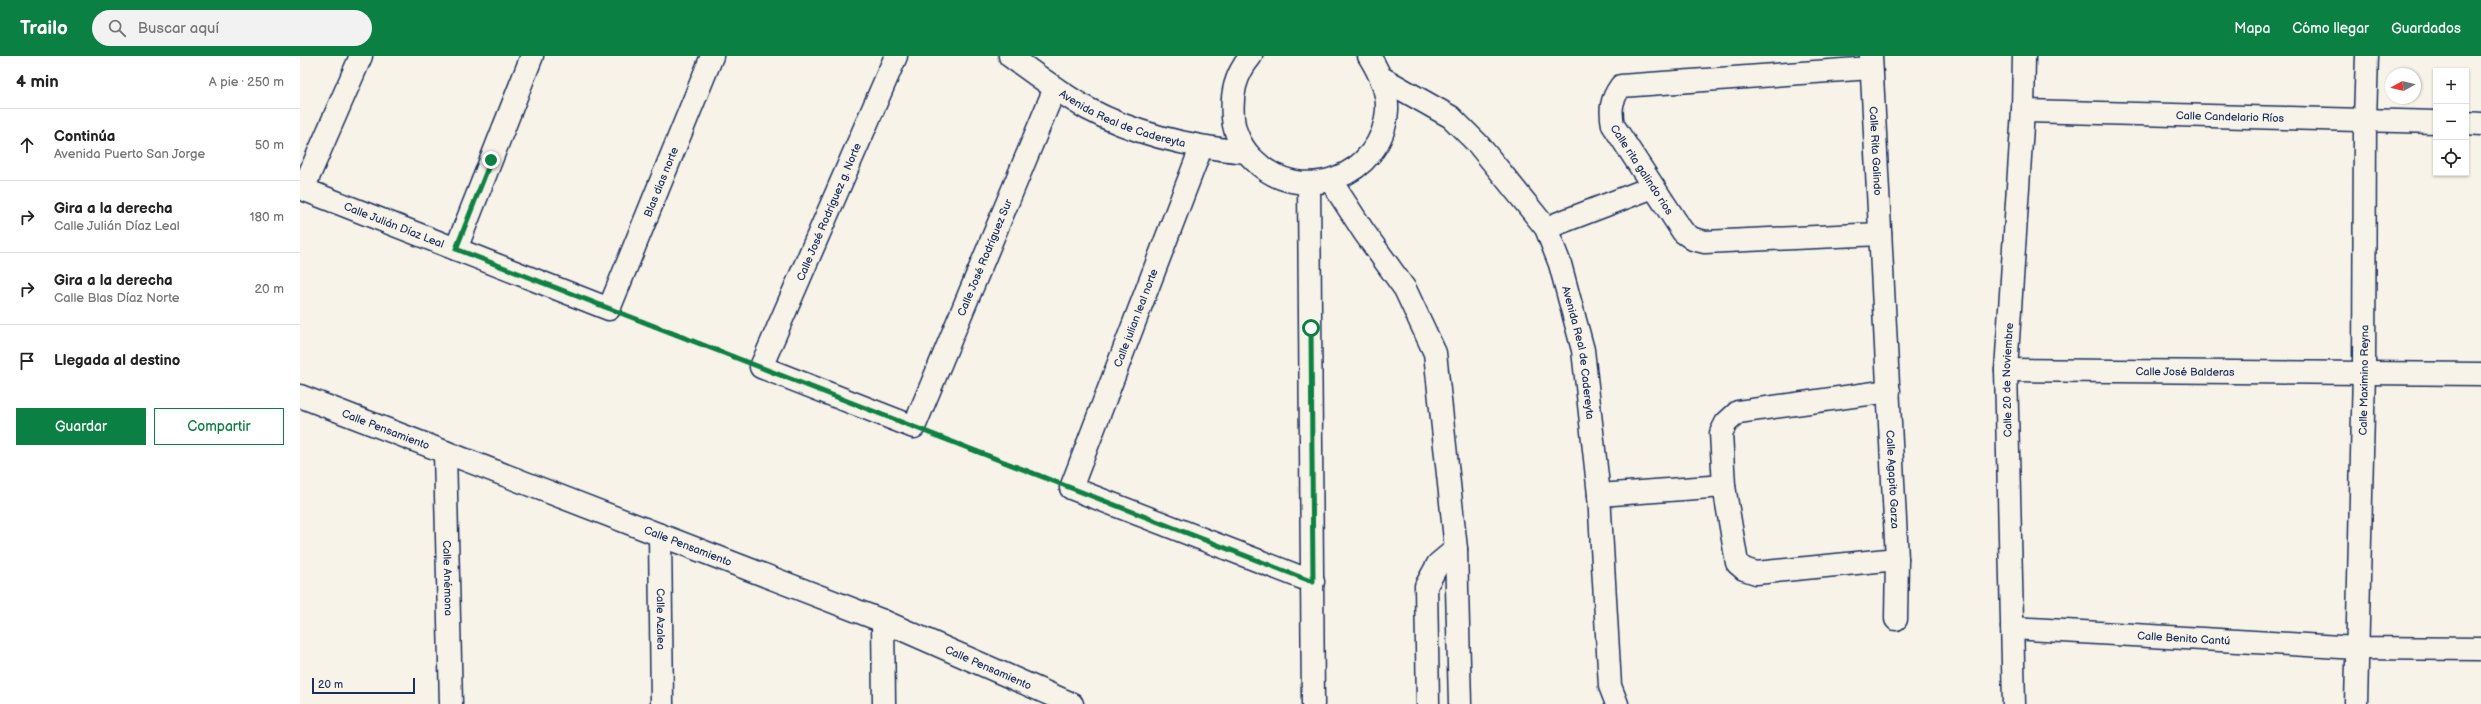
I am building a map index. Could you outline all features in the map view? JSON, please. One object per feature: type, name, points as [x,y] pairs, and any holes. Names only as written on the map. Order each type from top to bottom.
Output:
[{"type":"street","points":[[302,189],[361,56]]},
{"type":"street","points":[[456,249],[532,56]]},
{"type":"street","name":"Blas dias norte","points":[[610,309],[712,56]]},
{"type":"street","name":"Calle José Rodríguez g. Norte","points":[[761,368],[896,56]]},
{"type":"street","name":"Avenida Real de Cadereyta","points":[[1010,56],[1088,109],[1134,130],[1201,148],[1246,152]]},
{"type":"street","points":[[1251,56],[1241,67],[1231,96],[1233,125],[1246,152],[1263,169],[1285,180],[1309,184],[1331,181],[1359,166],[1379,141],[1387,110],[1382,78],[1369,56]]},
{"type":"street","name":"Calle 20 de Noviembre","points":[[2014,704],[2006,370],[2023,111],[2024,56]]},
{"type":"street","name":"Calle Maximino Reyna","points":[[2356,704],[2364,372],[2364,119],[2367,56]]},
{"type":"street","name":"Calle rita galindo rios","points":[[1871,62],[1621,86],[1613,97],[1610,109],[1613,125],[1683,232],[1693,239],[1705,242],[1880,234]]},
{"type":"street","name":"Calle Rita Galindo","points":[[1871,62],[1884,320]]},
{"type":"street","name":"Avenida Real de Cadereyta","points":[[1382,78],[1451,118],[1478,144],[1546,228],[1560,264],[1583,350],[1599,495],[1610,686],[1618,704]]},
{"type":"street","name":"Calle José Rodríguez Sur","points":[[914,427],[1055,88]]},
{"type":"street","name":"Calle Candelario Ríos","points":[[2023,111],[2433,122]]},
{"type":"street","points":[[2469,123],[2481,124]]},
{"type":"street","name":"Calle julian leal norte","points":[[1071,488],[1201,148]]},
{"type":"street","points":[[1331,181],[1364,232],[1406,289],[1435,353],[1456,549],[1460,704]]},
{"type":"street","points":[[1309,184],[1313,704]]},
{"type":"street","points":[[1546,228],[1654,187]]},
{"type":"street","name":"Calle Julián Díaz Leal","points":[[302,189],[610,309]]},
{"type":"street","name":"Calle Agapito Garza","points":[[1884,320],[1897,559],[1896,619]]},
{"type":"street","points":[[761,368],[914,427]]},
{"type":"street","name":"Calle José Balderas","points":[[2006,370],[2481,374]]},
{"type":"street","points":[[1889,391],[1738,412],[1726,423],[1721,433],[1724,486],[1737,563],[1744,569],[1756,573],[1897,559]]},
{"type":"street","name":"Calle Pensamiento","points":[[300,396],[883,621],[1072,704]]},
{"type":"street","name":"Calle Anémona","points":[[446,452],[450,704]]},
{"type":"street","points":[[1599,495],[1724,486]]},
{"type":"street","points":[[1071,488],[1313,582]]},
{"type":"street","name":"Calle Azalea","points":[[660,535],[662,704]]},
{"type":"street","points":[[1428,704],[1426,586],[1438,564],[1456,549]]},
{"type":"street","points":[[883,621],[884,704]]},
{"type":"street","name":"Calle Benito Cantú","points":[[2012,628],[2357,648],[2481,649]]},
{"type":"path","points":[[610,309],[761,368]]},
{"type":"path","points":[[914,427],[1071,488]]},
{"type":"route","points":[[491,160],[456,249],[1313,582],[1311,328]]}]
